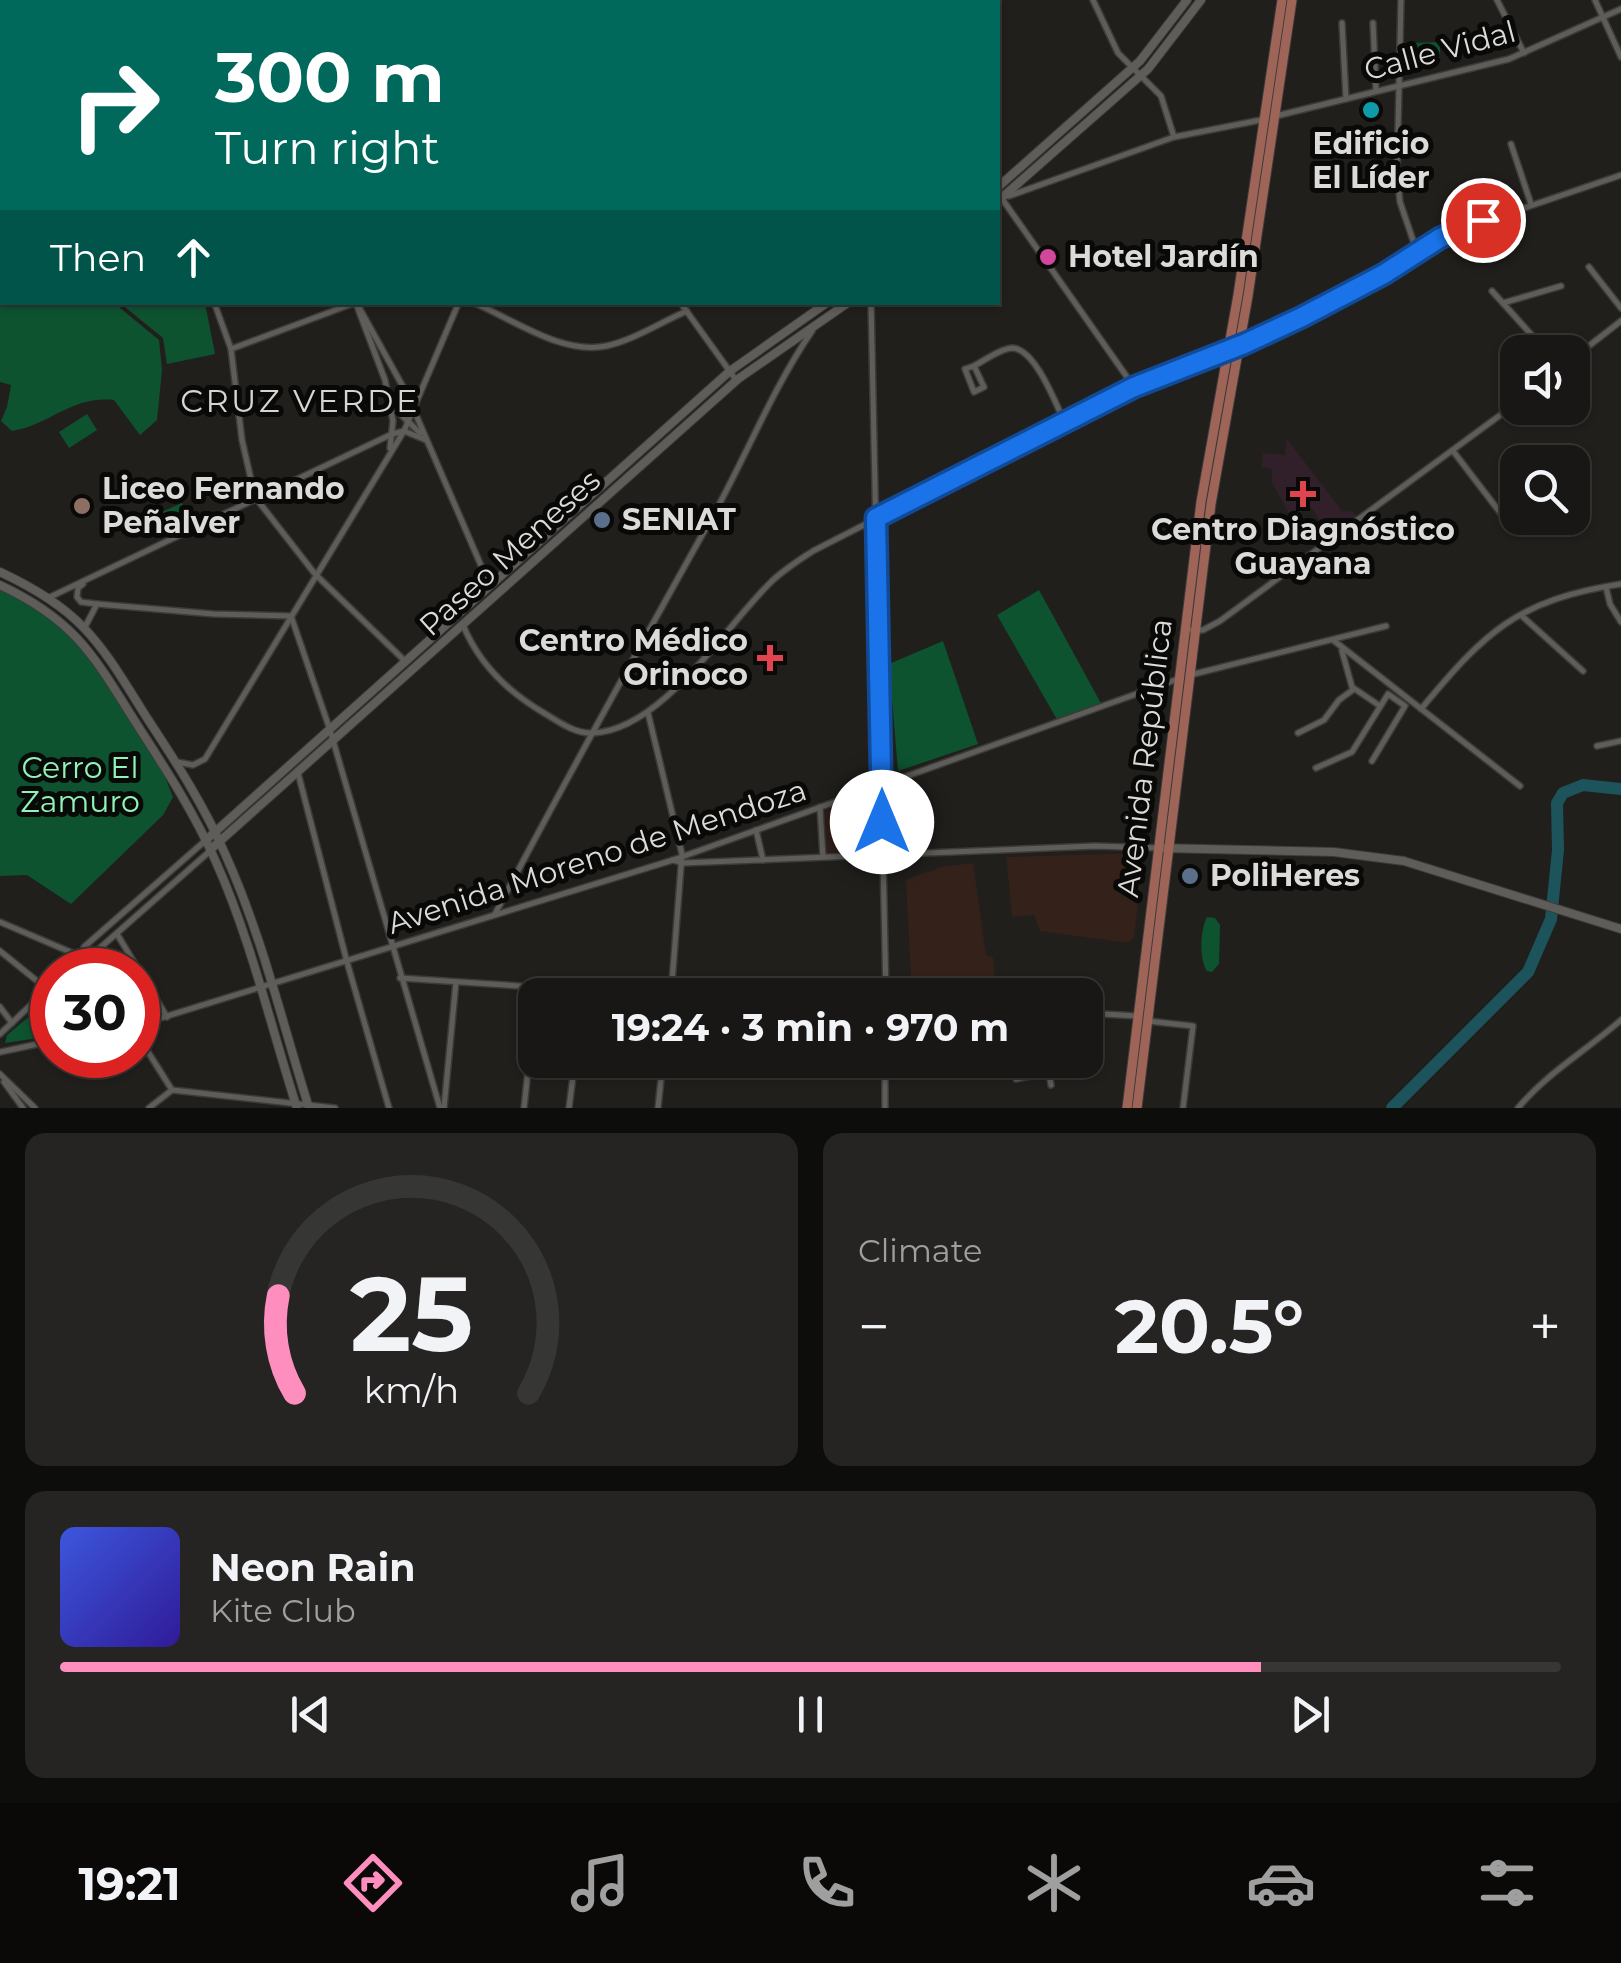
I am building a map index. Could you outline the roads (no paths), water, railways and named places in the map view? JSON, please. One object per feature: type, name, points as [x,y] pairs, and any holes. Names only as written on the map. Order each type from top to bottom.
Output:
[{"type":"main road","name":"Avenida República","points":[[1190,630],[1239,346],[1282,0]]},
{"type":"main road","name":"Avenida República","points":[[1127,1108],[1143,1018],[1185,677],[1201,502],[1292,0]]},
{"type":"main road","name":"Avenida República","points":[[1137,1108],[1143,1018]]},
{"type":"street","points":[[1093,0],[1118,52],[1161,96],[1174,137]]},
{"type":"street","points":[[1000,193],[1133,68],[1187,0]]},
{"type":"street","points":[[1000,193],[1140,76],[1201,0]]},
{"type":"street","points":[[1402,0],[1398,190],[1417,252]]},
{"type":"street","points":[[1496,0],[1524,54]]},
{"type":"street","points":[[1594,0],[1621,57]]},
{"type":"street","name":"Calle Vidal","points":[[1000,194],[1174,137],[1447,77],[1524,54],[1621,9]]},
{"type":"street","points":[[1342,23],[1346,99]]},
{"type":"street","points":[[1373,23],[1376,91]]},
{"type":"street","points":[[1512,144],[1531,204]]},
{"type":"street","points":[[463,625],[480,656],[514,694],[565,725],[590,734],[612,728],[648,711],[680,684],[788,568],[876,518],[1134,387],[1239,346],[1384,274],[1451,232],[1618,176],[1620,185]]},
{"type":"street","points":[[1000,198],[1134,387]]},
{"type":"street","points":[[1589,267],[1621,308]]},
{"type":"street","points":[[1503,303],[1561,286]]},
{"type":"street","points":[[1492,291],[1532,335]]},
{"type":"street","points":[[215,305],[231,349],[242,440],[255,497],[314,574],[405,661]]},
{"type":"street","points":[[231,349],[351,305]]},
{"type":"street","points":[[357,305],[406,394],[490,587]]},
{"type":"street","points":[[357,305],[390,404],[390,454]]},
{"type":"street","points":[[175,761],[192,765],[204,760],[404,430],[457,305]]},
{"type":"street","points":[[479,305],[564,344],[584,348],[608,346],[687,312]]},
{"type":"street","points":[[682,305],[736,380]]},
{"type":"street","name":"Paseo Meneses","points":[[206,840],[730,371],[824,305]]},
{"type":"street","name":"Paseo Meneses","points":[[210,850],[736,380],[844,305]]},
{"type":"street","points":[[871,305],[886,978]]},
{"type":"street","points":[[1590,345],[1621,322]]},
{"type":"street","points":[[493,917],[717,508],[796,355],[817,323]]},
{"type":"street","points":[[974,366],[984,387],[974,392],[965,369],[1013,348],[1022,351],[1038,367],[1064,421]]},
{"type":"street","points":[[390,404],[403,406],[406,394]]},
{"type":"street","points":[[390,404],[426,440]]},
{"type":"street","points":[[1190,630],[1206,629],[1220,621],[1500,415]]},
{"type":"street","points":[[50,597],[392,434],[404,430],[426,440]]},
{"type":"street","points":[[373,442],[386,445],[390,454]]},
{"type":"street","points":[[1452,450],[1500,512]]},
{"type":"street","points":[[0,572],[50,597],[85,627],[175,761],[238,882],[309,1107]]},
{"type":"street","points":[[92,578],[78,588],[82,602],[214,614],[291,616]]},
{"type":"street","points":[[1421,709],[1490,633],[1521,614],[1571,594],[1621,584]]},
{"type":"street","points":[[0,585],[52,612],[84,644],[174,783],[206,840],[226,887],[296,1107]]},
{"type":"street","points":[[1606,586],[1610,604],[1621,622]]},
{"type":"street","points":[[85,627],[97,604]]},
{"type":"street","points":[[1521,614],[1583,671]]},
{"type":"street","points":[[291,616],[330,730],[391,949],[442,1108]]},
{"type":"street","name":"Avenida Moreno de Mendoza","points":[[160,1019],[672,860],[1185,677],[1386,626]]},
{"type":"street","points":[[1332,640],[1520,786]]},
{"type":"street","points":[[1342,648],[1354,689],[1380,706]]},
{"type":"street","points":[[1298,733],[1324,720],[1339,700],[1354,689]]},
{"type":"street","points":[[1316,768],[1352,752],[1388,694],[1405,706],[1372,762]]},
{"type":"street","points":[[648,711],[683,864],[673,978]]},
{"type":"street","points":[[1597,746],[1621,742]]},
{"type":"street","points":[[298,773],[389,1108]]},
{"type":"street","points":[[820,808],[823,857]]},
{"type":"street","points":[[756,830],[763,860]]},
{"type":"street","points":[[84,948],[206,840]]},
{"type":"street","points":[[672,860],[683,864],[1095,846],[1379,856],[1469,878],[1619,929]]},
{"type":"street","points":[[100,948],[210,850]]},
{"type":"street","points":[[0,922],[63,948]]},
{"type":"street","points":[[117,933],[167,1017]]},
{"type":"street","points":[[0,951],[30,973]]},
{"type":"street","points":[[400,978],[518,989]]},
{"type":"street","points":[[442,1108],[456,981]]},
{"type":"street","points":[[0,1007],[12,1023]]},
{"type":"street","points":[[0,1034],[30,1008]]},
{"type":"street","points":[[1103,1015],[1193,1026],[1183,1108]]},
{"type":"street","points":[[1518,1108],[1542,1080],[1583,1053],[1621,1020]]},
{"type":"street","points":[[0,1052],[30,1046]]},
{"type":"street","points":[[160,1071],[172,1090]]},
{"type":"street","points":[[0,1075],[23,1108]]},
{"type":"street","points":[[0,1075],[34,1108]]},
{"type":"street","points":[[524,1108],[527,1078]]},
{"type":"street","points":[[569,1108],[573,1078]]},
{"type":"street","points":[[658,1108],[662,1078]]},
{"type":"street","points":[[885,1108],[886,1078]]},
{"type":"street","points":[[1016,1079],[1021,1078]]},
{"type":"street","points":[[1050,1078],[1051,1085]]},
{"type":"street","points":[[0,1090],[8,1086]]},
{"type":"street","points":[[148,1108],[172,1090],[296,1107],[335,1108]]},
{"type":"waterway","points":[[1392,1108],[1528,972],[1551,919],[1558,850],[1557,803],[1563,793],[1583,785],[1621,789]]},
{"type":"place","name":"Edificio El Líder","points":[[1371,110]]},
{"type":"place","name":"Hotel Jardín","points":[[1048,257]]},
{"type":"place","name":"Centro Diagnóstico Guayana","points":[[1303,494]]},
{"type":"place","name":"Liceo Fernando Peñalver","points":[[82,506]]},
{"type":"place","name":"SENIAT","points":[[602,520]]},
{"type":"place","name":"Centro Médico Orinoco","points":[[770,658]]},
{"type":"place","name":"PoliHeres","points":[[1190,876]]},
{"type":"district","name":"CRUZ VERDE","points":[[300,401]]},
{"type":"park label","name":"Cerro El Zamuro","points":[[80,785]]}]
